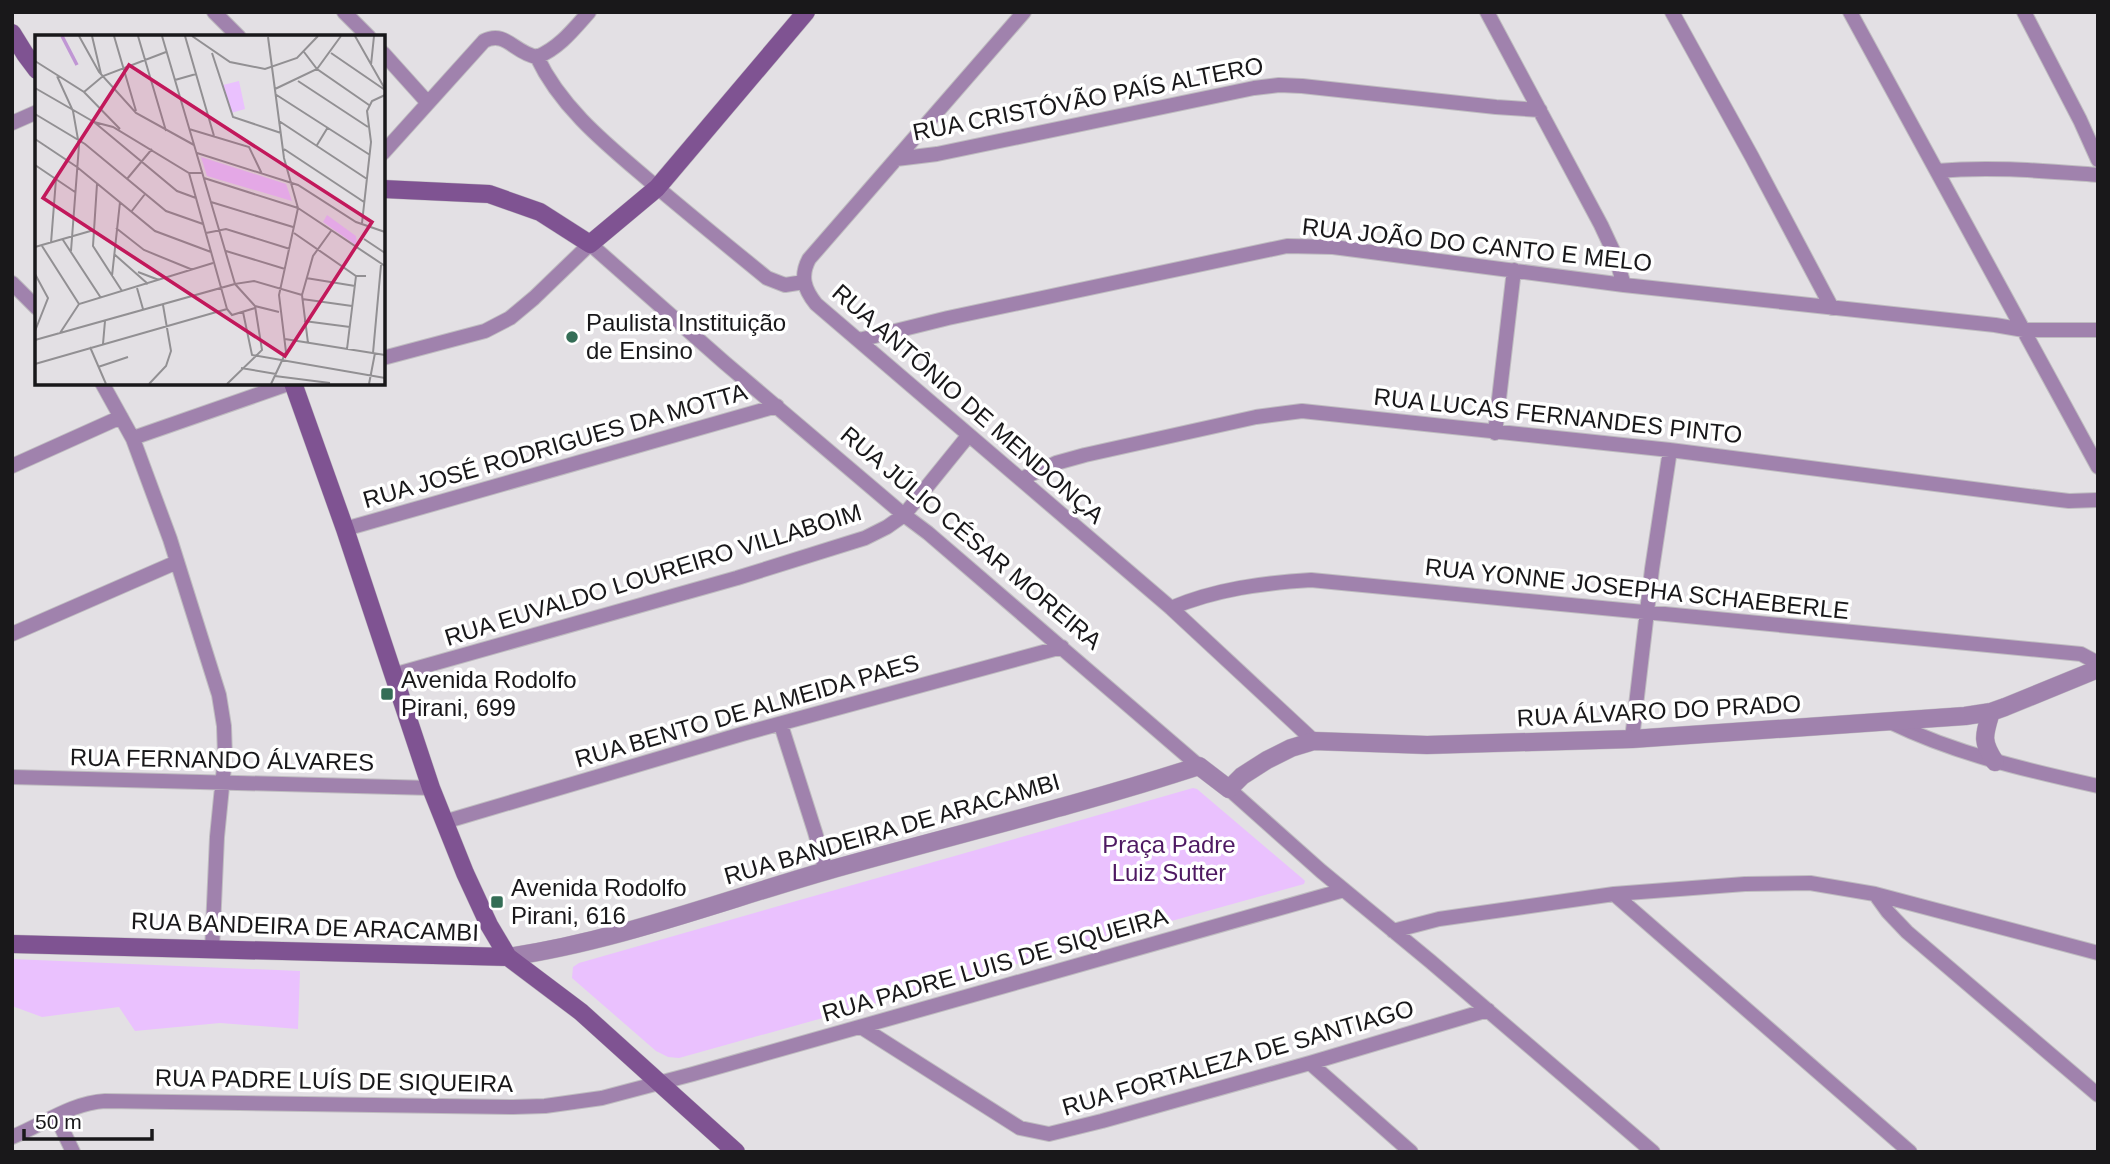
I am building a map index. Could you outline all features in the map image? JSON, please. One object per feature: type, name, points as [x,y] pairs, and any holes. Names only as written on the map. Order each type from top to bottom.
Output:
[{"type":"main road","points":[[590,244],[657,188],[806,12]]},
{"type":"main road","points":[[12,33],[35,68]]},
{"type":"main road","name":"RUA JÚLIO CÉSAR MOREIRA","points":[[385,189],[489,194],[540,212],[590,244]]},
{"type":"main road","points":[[293,385],[345,529],[431,788],[479,904],[509,957],[581,1012],[737,1152]]},
{"type":"main road","name":"RUA BANDEIRA DE ARACAMBI","points":[[12,944],[509,957]]},
{"type":"street","points":[[214,12],[237,35]]},
{"type":"street","points":[[344,12],[367,35]]},
{"type":"street","points":[[385,151],[477,47],[493,37],[500,37],[526,55],[537,57],[550,52],[589,12]]},
{"type":"street","points":[[804,282],[804,269],[809,259],[1024,12]]},
{"type":"street","points":[[1487,12],[1601,225],[1625,285]]},
{"type":"street","points":[[1672,12],[1832,308]]},
{"type":"street","points":[[1850,12],[2098,467]]},
{"type":"street","points":[[2024,12],[2098,160]]},
{"type":"street","points":[[385,55],[428,103]]},
{"type":"street","name":"RUA ANTÔNIO DE MENDONÇA","points":[[537,57],[547,77],[592,132],[767,278],[785,285],[804,282],[807,293],[816,304],[1171,608],[1314,741]]},
{"type":"street","name":"RUA CRISTÓVÃO PAÍS ALTERO","points":[[895,159],[937,154],[1279,85],[1540,110]]},
{"type":"street","points":[[12,123],[35,113]]},
{"type":"street","points":[[1937,171],[2006,168],[2098,175]]},
{"type":"street","points":[[385,357],[485,331],[510,318],[590,244]]},
{"type":"street","name":"RUA JÚLIO CÉSAR MOREIRA","points":[[590,244],[725,363],[1653,1152]]},
{"type":"street","name":"RUA JOÃO DO CANTO E MELO","points":[[859,340],[948,318],[1287,246],[1333,247],[1625,285],[2024,330],[2098,330]]},
{"type":"street","points":[[1495,433],[1514,270]]},
{"type":"street","points":[[15,289],[35,306]]},
{"type":"street","points":[[103,385],[133,438],[177,562],[219,695],[224,726],[223,784],[217,837],[212,950]]},
{"type":"street","points":[[133,438],[286,385]]},
{"type":"street","name":"RUA JOSÉ RODRIGUES DA MOTTA","points":[[345,529],[777,406]]},
{"type":"street","name":"RUA LUCAS FERNANDES PINTO","points":[[1021,479],[1056,463],[1085,454],[1287,411],[1302,411],[1670,450],[2060,500],[2098,500]]},
{"type":"street","points":[[12,466],[121,417]]},
{"type":"street","name":"RUA EUVALDO LOUREIRO VILLABOIM","points":[[393,675],[737,578],[865,538],[904,515],[968,436]]},
{"type":"street","points":[[1632,739],[1670,450]]},
{"type":"street","points":[[12,634],[177,562]]},
{"type":"street","name":"RUA YONNE JOSEPHA SCHAEBERLE","points":[[1171,608],[1220,592],[1266,583],[1311,580],[2081,654],[2096,662],[2098,667]]},
{"type":"street","name":"RUA BENTO DE ALMEIDA PAES","points":[[444,822],[742,734],[1062,647]]},
{"type":"street","name":"RUA ÁLVARO DO PRADO","points":[[1229,789],[1242,776],[1267,760],[1314,741],[1427,746],[1632,739],[1965,716],[1991,712],[2098,667]]},
{"type":"street","points":[[1991,712],[1984,739],[1995,762]]},
{"type":"street","points":[[1890,722],[1926,740],[1995,762],[2098,786]]},
{"type":"street","points":[[781,725],[816,831],[826,871]]},
{"type":"street","name":"RUA BANDEIRA DE ARACAMBI","points":[[509,957],[585,943],[826,871],[1137,786],[1199,766]]},
{"type":"street","name":"RUA FERNANDO ÁLVARES","points":[[12,777],[431,788]]},
{"type":"street","points":[[1393,931],[1440,919],[1614,894],[1745,884],[1810,883],[1875,894],[2098,953]]},
{"type":"street","name":"RUA PADRE LUIS DE SIQUEIRA","points":[[659,1082],[1344,890]]},
{"type":"street","points":[[1614,894],[1910,1152]]},
{"type":"street","points":[[1875,894],[1907,932],[2098,1095]]},
{"type":"street","name":"RUA FORTALEZA DE SANTIAGO","points":[[861,1027],[1012,1124],[1049,1134],[1147,1110],[1488,1010]]},
{"type":"street","points":[[1310,1063],[1411,1152]]},
{"type":"street","name":"RUA PADRE LUÍS DE SIQUEIRA","points":[[12,1137],[73,1107],[91,1102],[545,1106],[602,1098],[659,1082]]},
{"type":"street","points":[[56,1116],[73,1152]]},
{"type":"green space","name":"Praça Padre Luiz Sutter","points":[[1193,788],[1303,879],[1304,884],[679,1058],[668,1057],[656,1051],[572,978],[573,967],[579,963]]},
{"type":"green space","points":[[12,959],[300,971],[298,1029],[220,1023],[135,1031],[119,1007],[42,1017],[12,1006]]},
{"type":"place","name":"Paulista Instituição de Ensino","points":[[572,337]]},
{"type":"place","name":"Avenida Rodolfo Pirani, 699","points":[[387,694]]},
{"type":"place","name":"Avenida Rodolfo Pirani, 616","points":[[497,902]]}]
